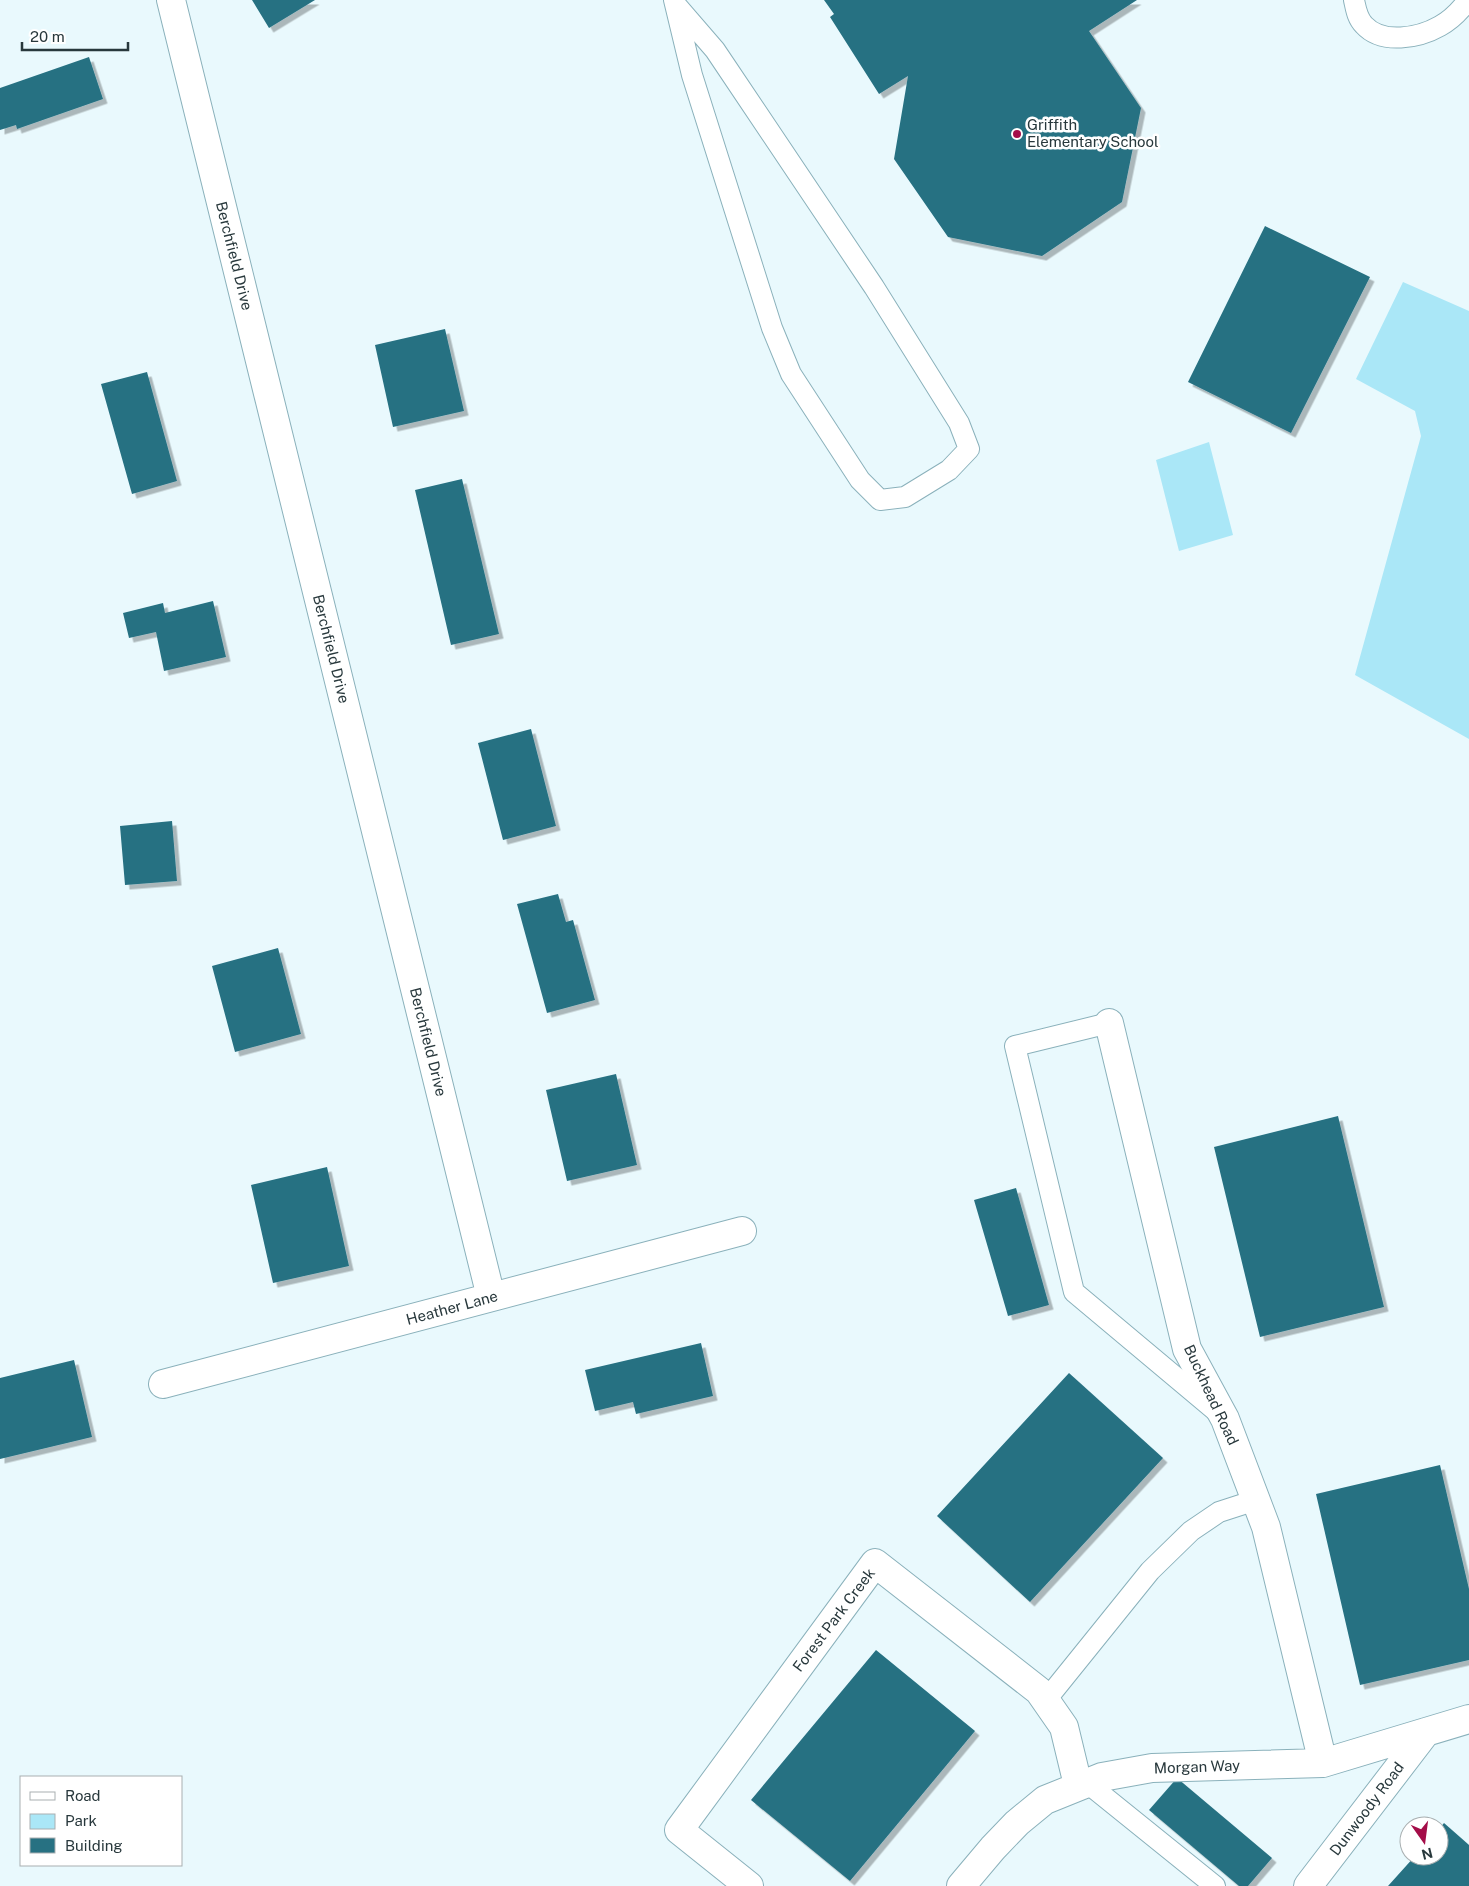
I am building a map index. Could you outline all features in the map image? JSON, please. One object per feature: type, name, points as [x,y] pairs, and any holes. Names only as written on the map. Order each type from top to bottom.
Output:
[{"type":"street","name":"Berchfield Drive","points":[[171,0],[491,1298]]},
{"type":"street","name":"Buckhead Road","points":[[1109,1023],[1187,1349],[1225,1418],[1266,1527],[1323,1763]]},
{"type":"street","name":"Heather Lane","points":[[162,1384],[742,1231]]},
{"type":"street","name":"Forest Park Creek","points":[[749,1886],[680,1830],[876,1563],[1039,1691],[1064,1727],[1082,1784]]},
{"type":"street","name":"Morgan Way","points":[[961,1886],[1017,1823],[1045,1800],[1102,1777],[1152,1768],[1323,1763],[1469,1718]]},
{"type":"street","name":"Dunwoody Road","points":[[1308,1886],[1426,1732]]},
{"type":"lane","points":[[1354,0],[1357,13],[1364,25],[1378,34],[1393,38],[1414,35],[1440,27],[1461,9],[1468,0]]},
{"type":"lane","points":[[676,3],[715,50],[874,287],[959,423],[969,448],[948,470],[905,497],[880,500],[860,480],[791,374],[772,328],[692,75],[676,3]]},
{"type":"lane","points":[[1109,1023],[1016,1046],[1074,1292],[1225,1418]]},
{"type":"lane","points":[[1046,1700],[1150,1571],[1191,1531],[1219,1512],[1256,1500]]},
{"type":"lane","points":[[1082,1784],[1215,1886]]},
{"type":"green space","points":[[1403,282],[1469,311],[1469,739],[1355,675],[1421,436],[1415,411],[1356,379]]},
{"type":"green space","points":[[1209,442],[1233,535],[1179,551],[1156,460]]},
{"type":"building","points":[[252,0],[315,0],[269,28]]},
{"type":"building","name":"Griffith Elementary School","points":[[824,0],[1137,0],[1089,31],[1141,108],[1122,202],[1042,256],[948,237],[894,159],[908,76],[879,94],[830,17],[834,14]]},
{"type":"building","points":[[89,57],[103,99],[17,129],[16,125],[0,130],[0,88]]},
{"type":"building","points":[[1265,226],[1370,277],[1291,433],[1188,382]]},
{"type":"building","points":[[445,329],[464,411],[393,427],[375,345]]},
{"type":"building","points":[[147,372],[177,481],[132,494],[101,384]]},
{"type":"building","points":[[462,479],[499,634],[451,645],[415,490]]},
{"type":"building","points":[[213,601],[226,657],[164,671],[156,632],[129,638],[123,613],[163,603],[165,613]]},
{"type":"building","points":[[531,729],[556,826],[503,840],[478,743]]},
{"type":"building","points":[[172,821],[177,881],[125,885],[120,826]]},
{"type":"building","points":[[558,894],[566,922],[573,920],[595,1000],[547,1013],[517,904]]},
{"type":"building","points":[[278,948],[301,1034],[235,1052],[212,966]]},
{"type":"building","points":[[616,1074],[637,1165],[567,1181],[546,1090]]},
{"type":"building","points":[[1338,1116],[1384,1307],[1260,1337],[1214,1147]]},
{"type":"building","points":[[327,1167],[349,1266],[273,1283],[251,1185]]},
{"type":"building","points":[[1016,1188],[1049,1305],[1008,1316],[974,1200]]},
{"type":"building","points":[[701,1343],[713,1396],[636,1414],[633,1402],[595,1411],[585,1370]]},
{"type":"building","points":[[74,1360],[92,1437],[0,1459],[0,1378]]},
{"type":"building","points":[[1069,1373],[1163,1458],[1030,1602],[937,1516]]},
{"type":"building","points":[[1440,1465],[1469,1589],[1469,1660],[1360,1685],[1316,1494]]},
{"type":"building","points":[[876,1650],[975,1731],[850,1881],[751,1800]]},
{"type":"building","points":[[1177,1778],[1272,1858],[1248,1886],[1239,1886],[1149,1810]]},
{"type":"building","points":[[1449,1827],[1469,1845],[1469,1886],[1388,1886],[1406,1866],[1449,1866]]},
{"type":"place","name":"Griffith Elementary School","points":[[1017,134]]}]
